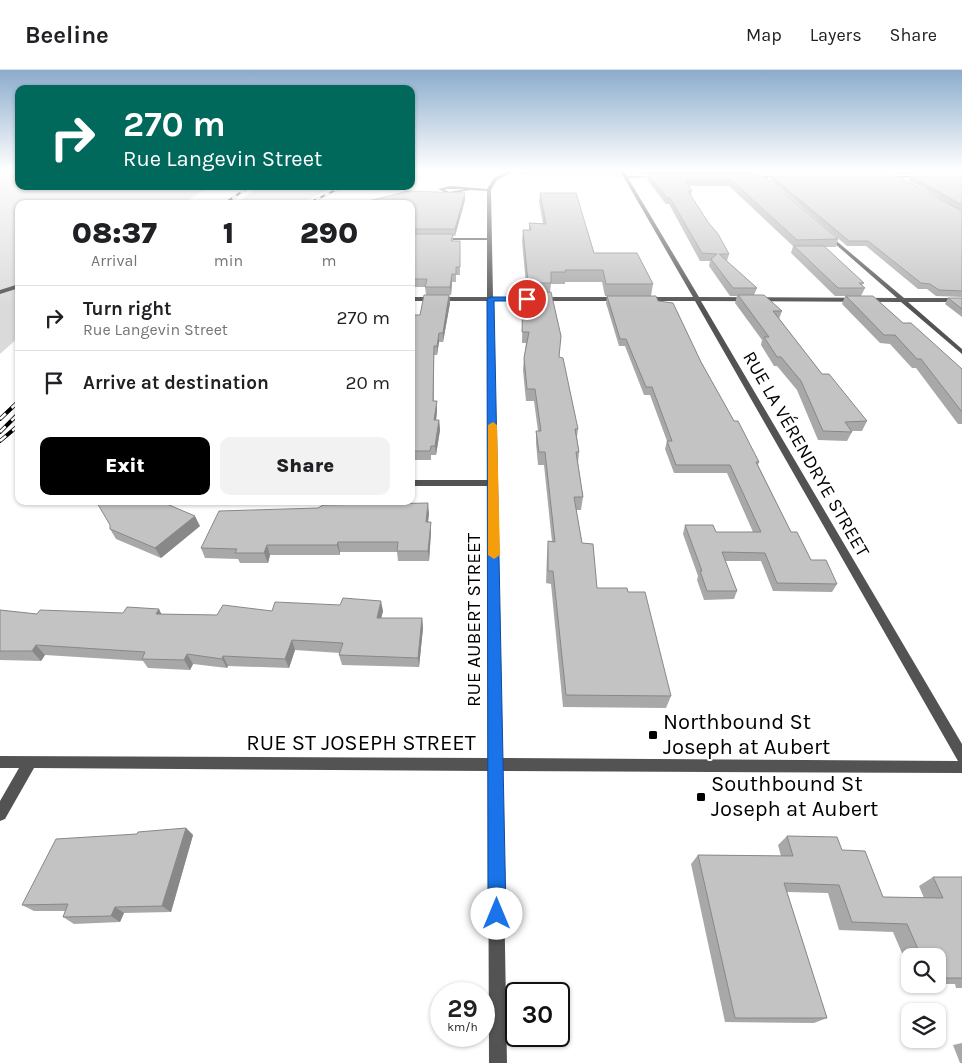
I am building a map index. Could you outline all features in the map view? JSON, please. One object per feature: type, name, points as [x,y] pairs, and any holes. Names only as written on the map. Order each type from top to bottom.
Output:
[{"type":"street","name":"RUE AUBERT STREET","points":[[490,215],[494,482],[498,1063]]},
{"type":"street","name":"RUE LA VÉRENDRYE STREET","points":[[648,215],[962,756]]},
{"type":"street","points":[[823,230],[962,352]]},
{"type":"street","points":[[438,239],[490,240]]},
{"type":"street","points":[[0,292],[15,287]]},
{"type":"street","points":[[415,299],[622,299]]},
{"type":"street","points":[[642,300],[962,300]]},
{"type":"street","points":[[415,483],[494,482]]},
{"type":"street","name":"RUE ST JOSEPH STREET","points":[[0,762],[962,767]]},
{"type":"street","points":[[0,814],[30,762]]},
{"type":"shaded area","points":[[0,215],[15,215],[15,341],[0,354]]},
{"type":"building","points":[[415,215],[459,215],[455,229],[415,229]]},
{"type":"building","points":[[544,215],[583,215],[594,253],[637,253],[653,284],[606,284],[603,270],[551,272],[551,283],[528,283],[523,230],[531,230],[529,223],[546,224]]},
{"type":"building","points":[[680,215],[704,215],[718,234],[729,254],[719,254],[757,288],[733,288],[711,259],[717,254],[702,253]]},
{"type":"building","points":[[770,215],[810,215],[838,239],[797,240]]},
{"type":"building","points":[[818,215],[962,215],[962,291],[939,290],[930,284],[921,283],[868,241],[849,241]]},
{"type":"building","points":[[415,234],[453,234],[451,241],[460,241],[460,267],[456,267],[456,274],[452,274],[450,287],[425,287],[427,279],[415,279]]},
{"type":"building","points":[[794,246],[824,246],[864,283],[859,283],[865,288],[838,288]]},
{"type":"building","points":[[528,292],[551,292],[561,336],[559,357],[563,358],[578,429],[575,429],[579,452],[576,452],[583,497],[574,497],[582,543],[593,544],[597,588],[627,588],[628,592],[645,592],[671,696],[566,695],[553,571],[548,571],[548,541],[555,542],[545,452],[539,452],[536,431],[541,431],[535,389],[527,389],[524,358],[529,332],[522,332],[523,299],[529,298]]},
{"type":"building","points":[[424,295],[449,295],[443,333],[439,333],[437,346],[434,346],[433,401],[437,401],[434,420],[439,420],[435,446],[431,446],[430,451],[415,451],[415,315],[420,315]]},
{"type":"building","points":[[738,295],[764,295],[782,311],[773,311],[822,374],[829,374],[867,421],[845,422],[852,432],[823,431],[801,381],[781,357],[777,357],[764,337],[769,337]]},
{"type":"building","points":[[607,296],[656,296],[658,301],[673,303],[701,362],[734,421],[738,421],[791,532],[797,532],[811,560],[826,560],[837,584],[777,583],[765,553],[722,552],[737,591],[707,591],[700,571],[702,571],[685,525],[713,525],[716,532],[761,532],[730,465],[676,465],[667,441],[672,441],[652,387],[646,387],[626,339],[620,339]]},
{"type":"building","points":[[846,296],[873,296],[903,323],[911,323],[962,369],[962,412],[921,359],[917,359],[895,335],[884,335]]},
{"type":"building","points":[[948,298],[962,298],[962,309]]},
{"type":"building","points":[[415,503],[428,503],[426,522],[431,522],[428,551],[397,551],[398,542],[338,542],[337,545],[267,545],[264,553],[235,553],[237,549],[201,548],[219,511],[318,508],[323,505],[415,505]]},
{"type":"building","points":[[98,505],[169,505],[195,516],[155,548],[110,529],[110,525]]},
{"type":"building","points":[[343,598],[381,601],[377,618],[422,618],[418,658],[339,655],[343,643],[292,640],[285,659],[223,656],[222,659],[187,654],[184,660],[142,659],[145,652],[36,645],[32,651],[0,651],[0,610],[37,614],[40,610],[123,613],[127,607],[159,609],[156,614],[217,615],[223,605],[272,611],[275,602],[340,605]]},
{"type":"building","points":[[186,828],[162,906],[115,907],[111,916],[63,917],[68,904],[22,905],[56,839],[137,834],[138,832]]},
{"type":"building","points":[[787,836],[837,837],[842,850],[865,851],[883,897],[943,898],[933,877],[962,877],[962,978],[946,978],[946,948],[918,948],[907,924],[852,922],[839,885],[784,883],[827,1018],[735,1018],[698,855],[793,856]]},
{"type":"railway","points":[[0,419],[15,405]]},
{"type":"railway","points":[[0,432],[15,417]]},
{"type":"railway","points":[[0,441],[15,428]]},
{"type":"slow traffic","points":[[493,425],[494,555]]},
{"type":"place","name":"Northbound St Joseph at Aubert","points":[[653,735]]},
{"type":"place","name":"Southbound St Joseph at Aubert","points":[[701,797]]},
{"type":"route","points":[[497,914],[491,299],[527,299]]}]
